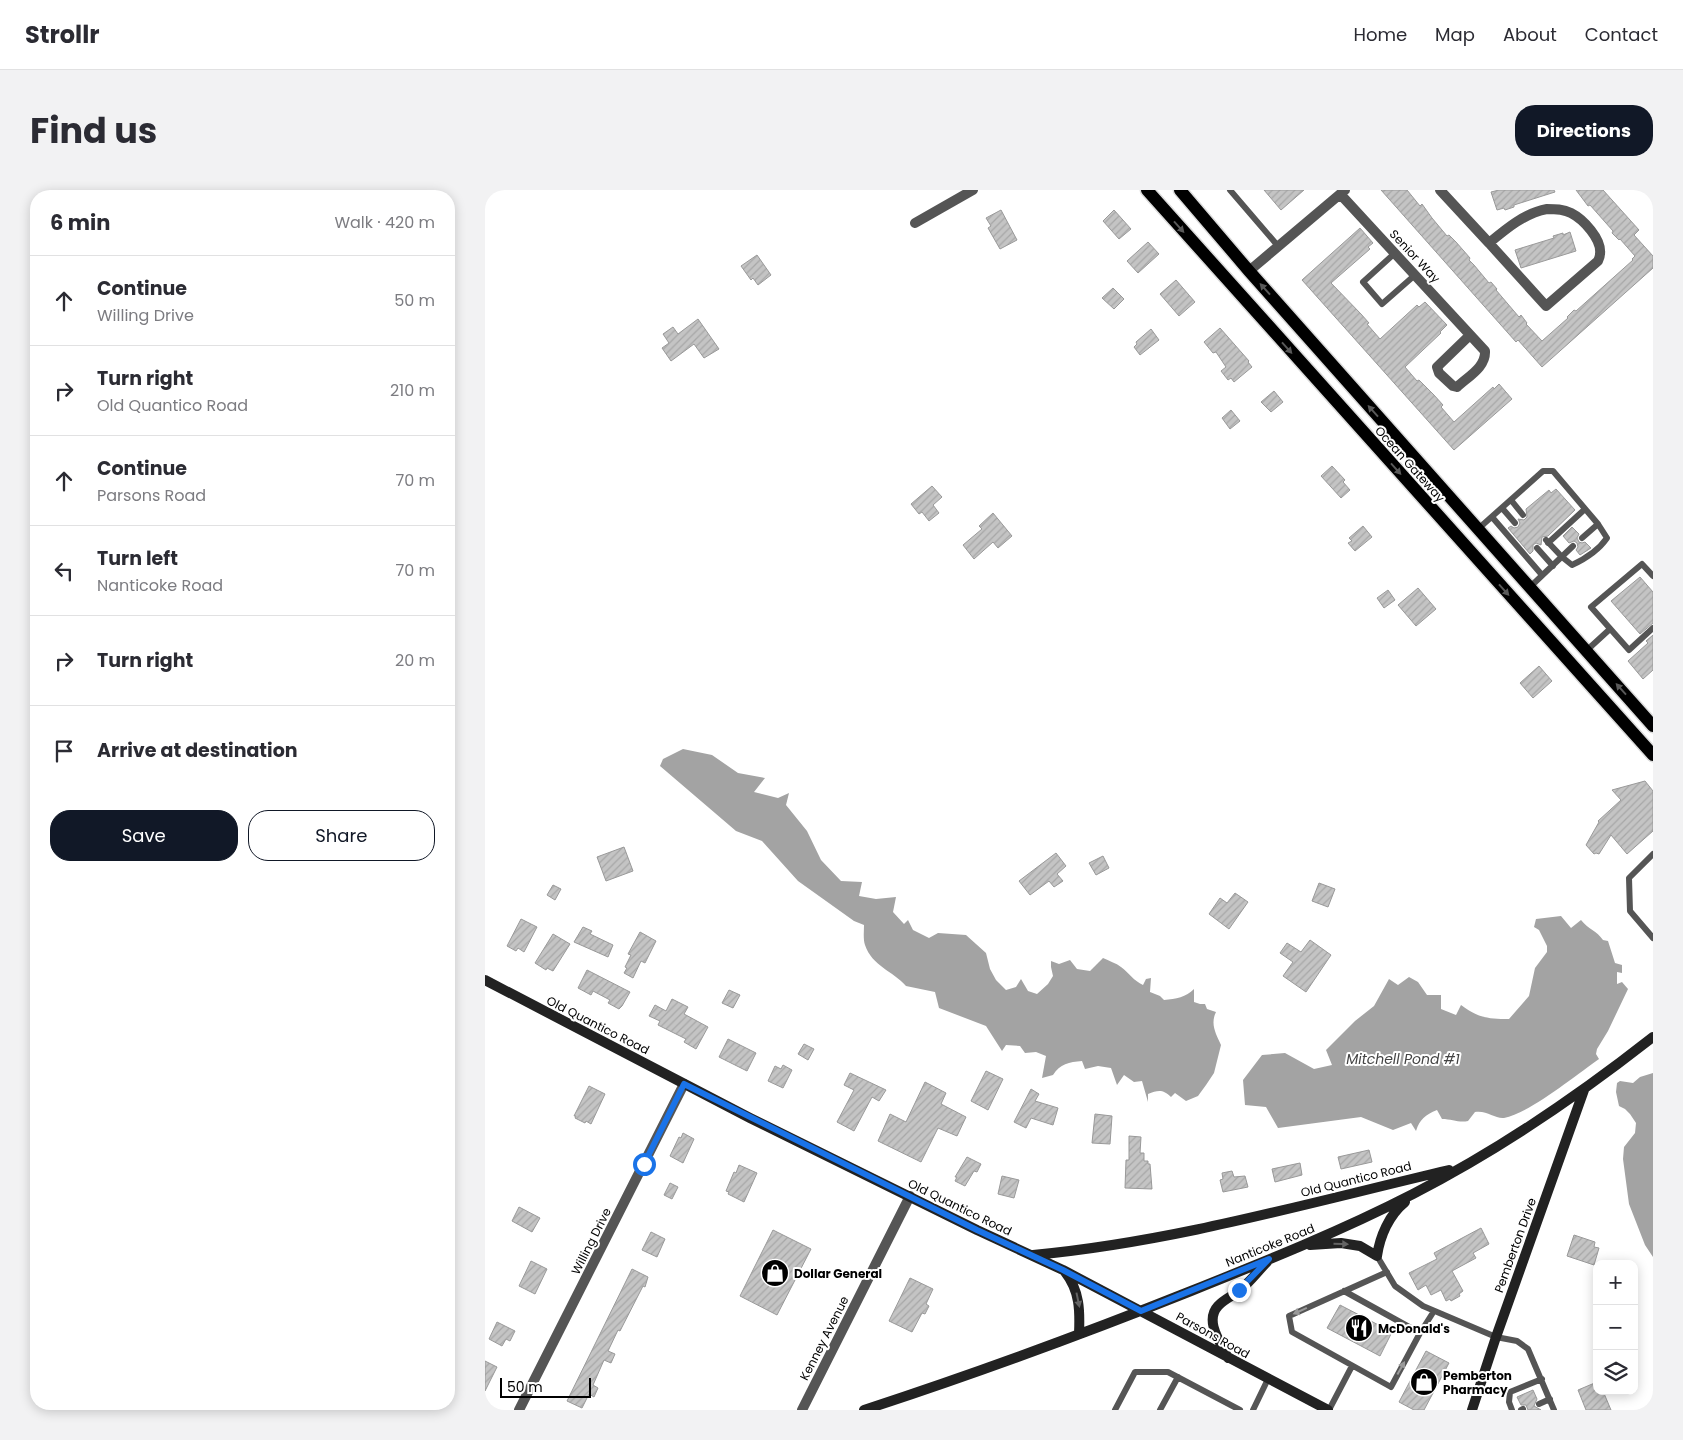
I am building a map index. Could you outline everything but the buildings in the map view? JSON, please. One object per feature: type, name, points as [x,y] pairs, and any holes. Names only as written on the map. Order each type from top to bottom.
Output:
[{"type":"main road","name":"Ocean Gateway","points":[[1147,190],[1648,742],[1653,755]]},
{"type":"main road","name":"Ocean Gateway","points":[[1180,190],[1249,271],[1653,726]]},
{"type":"street","points":[[915,223],[973,190]]},
{"type":"street","points":[[1440,190],[1546,306],[1597,261],[1601,254],[1597,238],[1579,218],[1571,213],[1560,210],[1547,209],[1534,212],[1489,243]]},
{"type":"street","points":[[1249,271],[1343,192]]},
{"type":"street","name":"Senior Way","points":[[1343,192],[1395,253],[1470,334],[1485,351],[1485,358],[1482,364],[1457,387],[1453,386],[1439,373],[1437,367],[1470,334]]},
{"type":"street","name":"Old Quantico Road","points":[[485,980],[684,1084],[977,1230],[1032,1255],[1068,1252],[1139,1240],[1279,1211],[1463,1167]]},
{"type":"street","name":"Nanticoke Road","points":[[864,1410],[958,1379],[1141,1311],[1302,1246],[1414,1194],[1508,1140],[1584,1090],[1653,1037]]},
{"type":"street","name":"Willing Drive","points":[[519,1410],[684,1084]]},
{"type":"street","name":"Pemberton Drive","points":[[1473,1410],[1496,1337],[1584,1090]]},
{"type":"street","points":[[1302,1246],[1341,1243],[1360,1246],[1377,1256],[1379,1241],[1397,1208],[1414,1194]]},
{"type":"street","name":"Kenney Avenue","points":[[802,1410],[910,1196]]},
{"type":"street","name":"Parsons Road","points":[[1032,1255],[1329,1410]]},
{"type":"street","points":[[1228,1358],[1215,1333],[1212,1320],[1213,1314],[1219,1305],[1239,1290],[1269,1259]]},
{"type":"street","points":[[1063,1270],[1072,1282],[1077,1296],[1080,1310],[1079,1334]]},
{"type":"lane","points":[[1230,190],[1278,246]]},
{"type":"lane","points":[[1395,253],[1363,282],[1382,304],[1415,275]]},
{"type":"lane","points":[[1478,529],[1543,472],[1553,471],[1598,524],[1607,538],[1586,559],[1572,565],[1547,541],[1585,509]]},
{"type":"lane","points":[[1511,500],[1523,515]]},
{"type":"lane","points":[[1502,508],[1515,523]]},
{"type":"lane","points":[[1492,517],[1543,575]]},
{"type":"lane","points":[[1582,538],[1598,524]]},
{"type":"lane","points":[[1530,587],[1573,546]]},
{"type":"lane","points":[[1537,548],[1553,566]]},
{"type":"lane","points":[[1653,576],[1642,564],[1591,607],[1629,650],[1653,628]]},
{"type":"lane","points":[[1586,651],[1610,629]]},
{"type":"lane","points":[[1653,854],[1629,878],[1630,912],[1653,938]]},
{"type":"lane","points":[[1644,926],[1653,927]]},
{"type":"lane","points":[[1377,1256],[1395,1286],[1423,1306],[1496,1337],[1517,1341],[1528,1349],[1542,1378],[1554,1410]]},
{"type":"lane","points":[[1387,1272],[1289,1316],[1292,1332],[1391,1387],[1434,1311]]},
{"type":"lane","points":[[1344,1291],[1420,1333]]},
{"type":"lane","points":[[1329,1410],[1351,1366]]},
{"type":"lane","points":[[1115,1410],[1135,1372],[1168,1372],[1240,1410]]},
{"type":"lane","points":[[1160,1410],[1178,1378]]},
{"type":"lane","points":[[1512,1410],[1509,1402],[1510,1392],[1542,1378]]},
{"type":"lane","points":[[1253,1410],[1268,1379]]},
{"type":"lane","points":[[1539,1404],[1550,1399]]},
{"type":"water","points":[[683,749],[712,755],[738,773],[765,778],[754,792],[778,798],[789,793],[786,805],[807,831],[821,860],[841,881],[862,882],[859,896],[876,899],[896,897],[893,912],[904,924],[908,920],[913,930],[929,938],[938,933],[966,935],[986,953],[990,969],[996,980],[1006,990],[1016,987],[1021,979],[1028,991],[1037,994],[1048,984],[1053,976],[1051,961],[1059,964],[1070,960],[1077,969],[1090,971],[1103,958],[1124,969],[1143,985],[1146,979],[1151,978],[1150,992],[1164,1000],[1181,997],[1194,989],[1194,1002],[1205,1004],[1207,1009],[1216,1012],[1214,1025],[1221,1045],[1214,1073],[1198,1096],[1186,1101],[1175,1093],[1171,1097],[1160,1091],[1148,1094],[1148,1102],[1142,1081],[1134,1082],[1124,1075],[1117,1085],[1111,1068],[1098,1066],[1085,1069],[1082,1061],[1065,1064],[1053,1075],[1042,1078],[1046,1056],[1036,1052],[1025,1053],[1020,1046],[1006,1045],[1002,1051],[986,1026],[939,1008],[935,992],[906,986],[878,963],[868,952],[864,943],[864,925],[854,921],[798,881],[762,841],[736,831],[660,766],[663,759]]},
{"type":"water","name":"Mitchell Pond #1","points":[[1561,916],[1571,928],[1581,920],[1603,940],[1608,941],[1615,963],[1622,965],[1622,973],[1617,972],[1617,984],[1622,982],[1628,989],[1608,1031],[1597,1049],[1596,1054],[1599,1059],[1527,1109],[1504,1118],[1483,1112],[1475,1112],[1468,1121],[1442,1119],[1437,1110],[1419,1123],[1416,1131],[1411,1123],[1393,1130],[1361,1117],[1278,1128],[1266,1107],[1245,1105],[1243,1080],[1262,1055],[1285,1053],[1314,1069],[1332,1065],[1326,1050],[1355,1021],[1374,1006],[1389,979],[1398,985],[1409,977],[1418,982],[1427,995],[1441,995],[1441,1009],[1456,1015],[1461,1005],[1473,1013],[1484,1017],[1509,1019],[1529,996],[1535,968],[1547,952],[1547,946],[1539,930],[1534,927],[1536,919]]},
{"type":"water","points":[[1653,1073],[1653,1257],[1645,1245],[1629,1204],[1623,1159],[1624,1147],[1635,1133],[1636,1123],[1625,1109],[1619,1106],[1616,1092],[1617,1083],[1620,1081],[1633,1083],[1640,1077]]},
{"type":"place","name":"Dollar General","points":[[775,1273]]},
{"type":"place","name":"McDonald's","points":[[1359,1328]]},
{"type":"place","name":"Pemberton Pharmacy","points":[[1424,1382]]},
{"type":"route","points":[[644,1164],[684,1084],[977,1230],[1063,1270],[1141,1311],[1269,1259],[1239,1290]]}]
